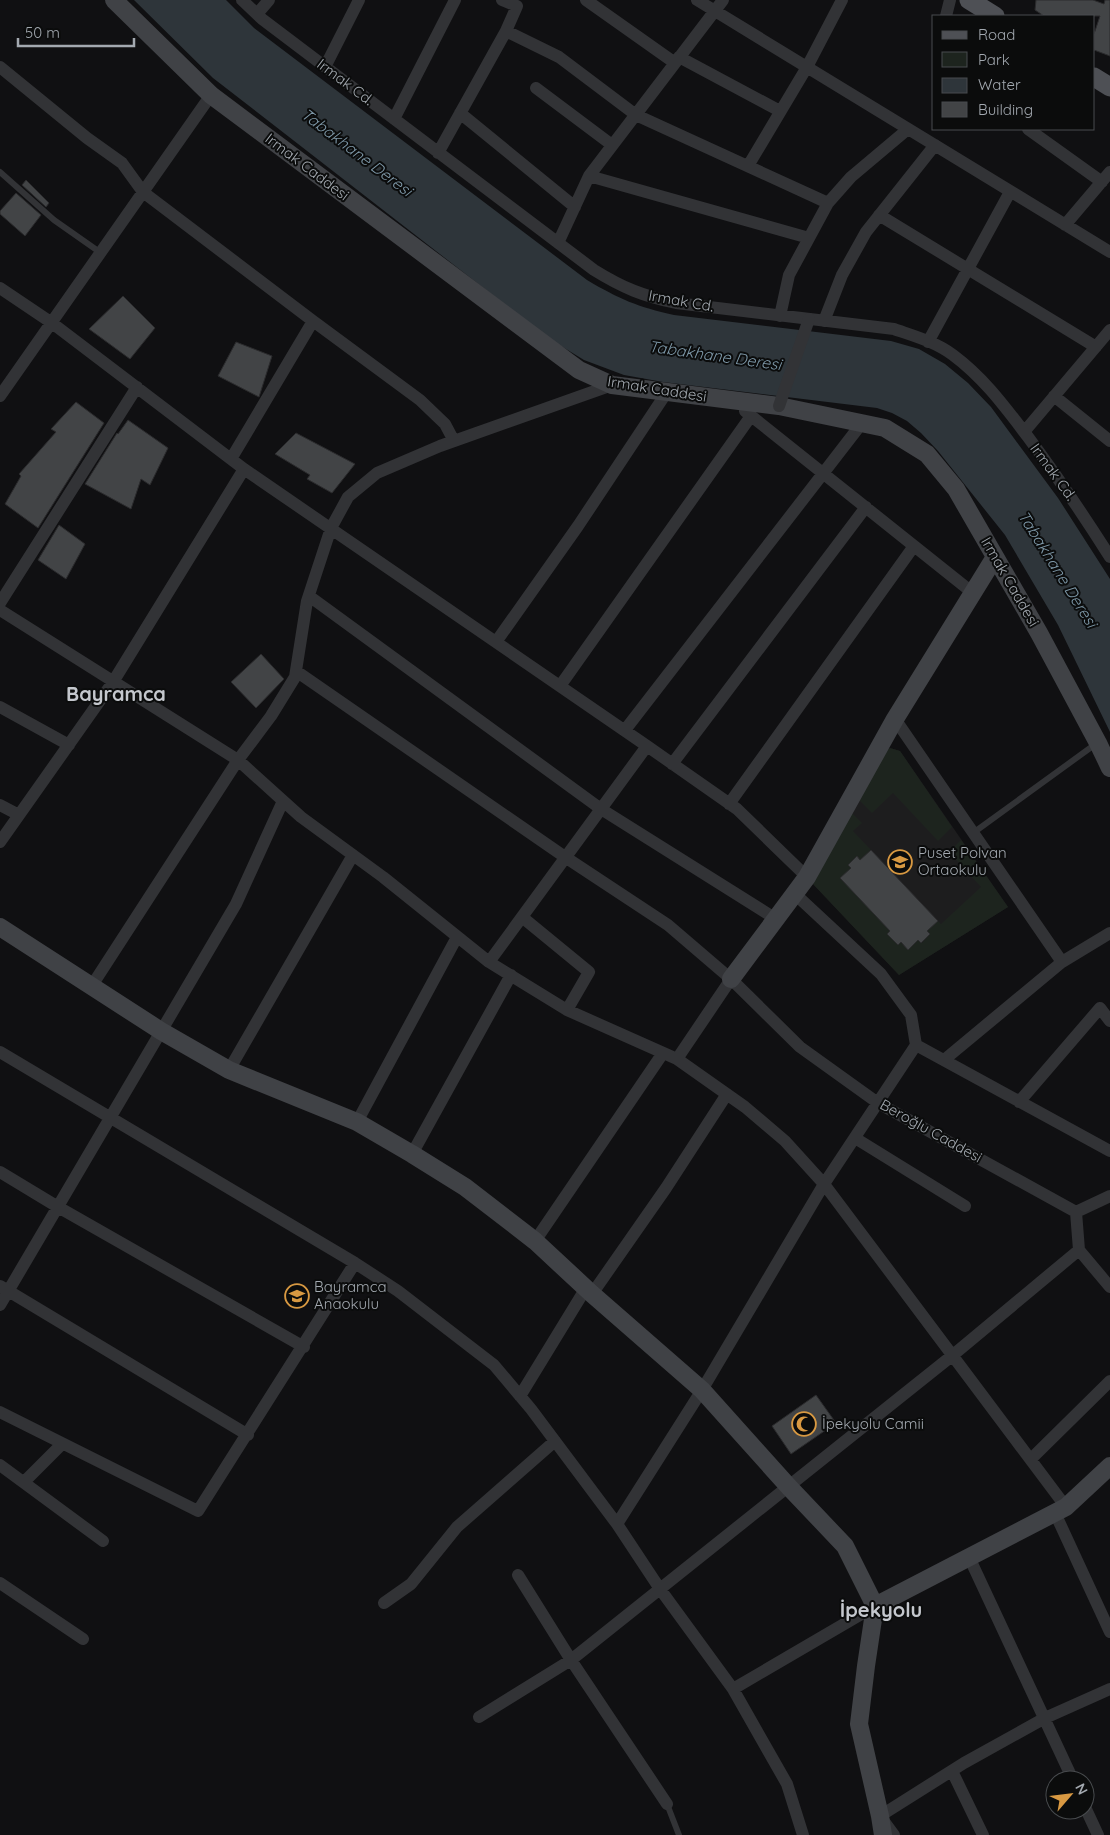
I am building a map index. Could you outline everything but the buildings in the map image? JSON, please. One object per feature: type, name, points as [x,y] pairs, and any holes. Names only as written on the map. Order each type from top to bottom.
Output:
[{"type":"main road","points":[[968,0],[993,15]]},
{"type":"main road","points":[[1095,78],[1110,87]]},
{"type":"street","name":"Irmak Caddesi","points":[[114,0],[211,95],[579,370],[612,385],[779,406],[885,428],[927,454],[956,489],[1098,742],[1110,768]]},
{"type":"street","name":"Irmak Cd.","points":[[242,0],[257,14],[438,153],[594,270],[614,282],[648,297],[676,303],[894,329],[928,342],[952,354],[976,374],[1000,399],[1068,491],[1109,552]]},
{"type":"street","points":[[257,14],[269,0]]},
{"type":"street","points":[[325,67],[359,0]]},
{"type":"street","points":[[394,119],[455,0]]},
{"type":"street","points":[[438,153],[506,31],[517,6],[502,0]]},
{"type":"street","points":[[586,0],[677,60],[780,111]]},
{"type":"street","points":[[697,0],[1110,252]]},
{"type":"street","points":[[558,243],[589,176],[723,0]]},
{"type":"street","points":[[748,166],[807,67],[842,0]]},
{"type":"street","points":[[946,15],[950,0]]},
{"type":"street","points":[[506,31],[559,57],[636,114],[828,203]]},
{"type":"street","points":[[0,67],[87,138],[122,163],[143,192],[420,400],[445,424],[454,441]]},
{"type":"street","points":[[536,88],[612,145]]},
{"type":"street","points":[[0,396],[211,95]]},
{"type":"street","points":[[460,113],[575,207]]},
{"type":"street","points":[[780,316],[789,275],[828,203],[851,176],[908,129]]},
{"type":"street","points":[[1030,130],[1106,177],[1064,225]]},
{"type":"street","points":[[824,321],[842,275],[866,232],[935,145]]},
{"type":"street","points":[[589,176],[809,238]]},
{"type":"street","points":[[928,342],[1010,192]]},
{"type":"street","points":[[880,215],[969,270],[1105,339],[1024,432]]},
{"type":"street","points":[[0,288],[52,323],[244,469],[737,809],[807,877]]},
{"type":"street","points":[[779,406],[809,319]]},
{"type":"street","points":[[231,459],[313,321]]},
{"type":"street","points":[[91,987],[238,760],[271,716],[295,677],[309,596],[331,528],[348,497],[377,474],[454,441],[612,385]]},
{"type":"street","points":[[0,603],[137,387]]},
{"type":"street","points":[[496,642],[578,526],[667,392]]},
{"type":"street","points":[[1054,396],[1110,441]]},
{"type":"street","points":[[731,400],[973,593]]},
{"type":"street","points":[[560,686],[751,416]]},
{"type":"street","points":[[625,730],[862,423]]},
{"type":"street","points":[[0,842],[114,682],[244,469]]},
{"type":"street","points":[[672,764],[866,507]]},
{"type":"street","points":[[729,804],[914,546]]},
{"type":"street","points":[[677,1059],[731,979],[807,877],[895,719],[995,557]]},
{"type":"street","points":[[309,596],[601,809],[776,919]]},
{"type":"street","points":[[0,610],[238,760],[301,817],[353,855],[489,962],[567,1010],[677,1059],[745,1107],[784,1141],[824,1184],[1030,1459],[1061,1510],[1110,1632]]},
{"type":"street","name":"Beroğlu Caddesi","points":[[296,671],[566,858],[668,925],[731,979],[800,1047],[878,1103],[1076,1212]]},
{"type":"street","points":[[0,707],[69,745]]},
{"type":"street","points":[[895,719],[1062,962]]},
{"type":"street","points":[[489,962],[647,746]]},
{"type":"street","points":[[0,1305],[4,1288],[58,1207],[236,904],[283,800]]},
{"type":"street","points":[[0,805],[19,815]]},
{"type":"street","points":[[229,1070],[353,855]]},
{"type":"street","points":[[617,1524],[702,1390],[824,1184],[916,1045],[911,1015],[881,974],[795,894]]},
{"type":"street","points":[[522,917],[589,972],[567,1010]]},
{"type":"street","points":[[0,927],[161,1032],[229,1070],[357,1122],[465,1187],[535,1241],[702,1390],[789,1487],[846,1546],[875,1606],[860,1724],[883,1835]]},
{"type":"street","points":[[944,1060],[1062,962],[1110,933]]},
{"type":"street","points":[[357,1122],[457,937]]},
{"type":"street","points":[[412,1154],[511,975]]},
{"type":"street","points":[[1019,1102],[1100,1008],[1110,1021]]},
{"type":"street","points":[[916,1045],[1110,1152]]},
{"type":"street","points":[[0,1052],[355,1263],[398,1291],[494,1364],[617,1524],[660,1590],[733,1689],[787,1784],[803,1835]]},
{"type":"street","points":[[535,1241],[663,1052]]},
{"type":"street","points":[[520,1396],[589,1291],[666,1188],[727,1094]]},
{"type":"street","points":[[855,1138],[965,1206]]},
{"type":"street","points":[[0,1172],[304,1347]]},
{"type":"street","points":[[1110,1196],[1076,1212],[1078,1250],[1110,1287]]},
{"type":"street","points":[[479,1717],[571,1660],[953,1355],[1078,1250]]},
{"type":"street","points":[[0,1412],[198,1512],[304,1347],[355,1263]]},
{"type":"street","points":[[4,1288],[248,1435]]},
{"type":"street","points":[[1030,1459],[1110,1382]]},
{"type":"street","points":[[384,1604],[411,1584],[457,1526],[555,1441]]},
{"type":"street","points":[[24,1482],[62,1444]]},
{"type":"street","points":[[0,1465],[103,1541]]},
{"type":"street","points":[[733,1689],[875,1606],[1061,1510],[1110,1466]]},
{"type":"street","points":[[969,1557],[1068,1770]]},
{"type":"street","points":[[518,1575],[571,1660],[666,1804]]},
{"type":"street","points":[[0,1583],[83,1638]]},
{"type":"street","points":[[880,1816],[952,1770],[1045,1718],[1110,1689]]},
{"type":"street","points":[[952,1770],[984,1835]]},
{"type":"street","points":[[880,1816],[894,1835]]},
{"type":"street","points":[[1091,1820],[1098,1835]]},
{"type":"lane","points":[[0,172],[54,220],[101,253]]},
{"type":"lane","points":[[973,833],[1098,742]]},
{"type":"lane","points":[[666,1804],[679,1835]]},
{"type":"shaded area","name":"Puset Polvan Ortaokulu","points":[[890,748],[900,751],[1008,907],[899,975],[813,884],[881,756]]},
{"type":"green space","points":[[890,748],[900,751],[952,827],[938,841],[893,793],[872,813],[858,799],[881,756]]},
{"type":"green space","points":[[851,812],[862,823],[853,831],[871,850],[860,860],[857,857],[848,865],[851,868],[841,879],[890,931],[887,934],[898,945],[901,942],[908,950],[918,940],[922,943],[930,934],[927,931],[938,921],[941,924],[981,887],[949,852],[961,840],[1008,907],[899,975],[813,884]]},
{"type":"water","name":"Tabakhane Deresi","points":[[134,0],[226,0],[254,28],[587,280],[619,297],[650,309],[674,315],[891,341],[919,349],[945,364],[968,383],[991,407],[1058,498],[1110,579],[1110,732],[1058,625],[1005,535],[938,451],[907,421],[877,408],[663,382],[624,375],[584,360],[548,338],[213,78]]},
{"type":"place","name":"Puset Polvan Ortaokulu","points":[[900,862]]},
{"type":"place","name":"Bayramca Anaokulu","points":[[297,1296]]},
{"type":"place","name":"İpekyolu Camii","points":[[804,1424]]},
{"type":"district","name":"Bayramca","points":[[116,694]]},
{"type":"district","name":"İpekyolu","points":[[881,1610]]}]
